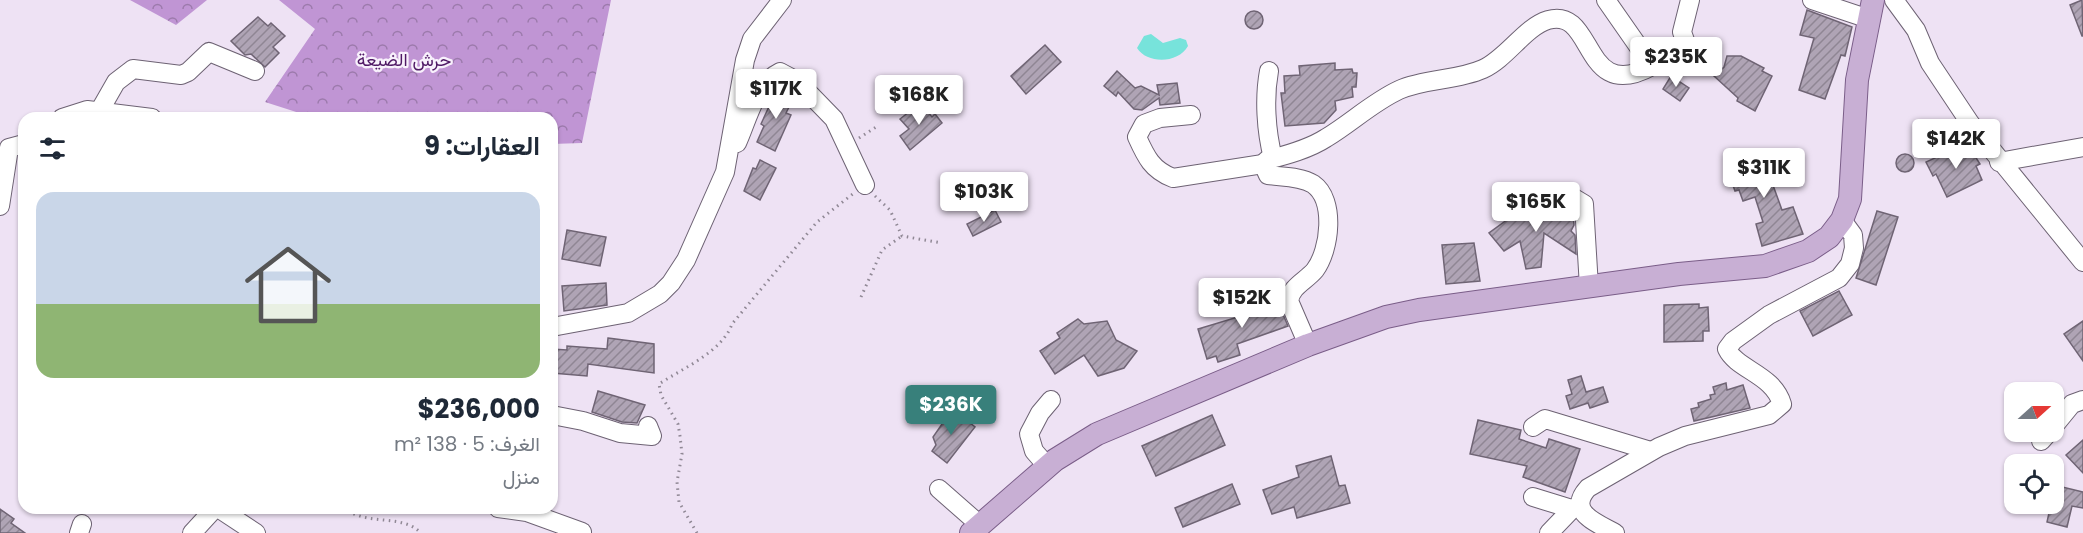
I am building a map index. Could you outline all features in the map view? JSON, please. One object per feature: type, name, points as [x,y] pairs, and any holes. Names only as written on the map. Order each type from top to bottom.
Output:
[{"type":"main road","points":[[976,529],[1047,466],[1097,434],[1308,345],[1401,313],[1765,266],[1785,261],[1808,251],[1828,237],[1842,220],[1850,199],[1857,80],[1871,9]]},
{"type":"street","points":[[725,172],[745,60],[756,33],[782,0]]},
{"type":"street","points":[[1606,0],[1652,66]]},
{"type":"street","points":[[1191,115],[1160,118],[1143,124],[1137,137],[1147,160],[1159,173],[1173,178],[1268,161],[1313,146],[1396,92],[1412,85],[1483,69],[1505,55],[1538,26],[1550,20],[1563,20],[1574,26],[1583,36],[1590,55],[1601,67],[1615,74],[1637,75],[1687,46],[1682,32],[1690,0]]},
{"type":"street","points":[[1812,0],[1871,9]]},
{"type":"street","points":[[1894,0],[1916,30],[1930,63],[1999,162],[2083,261]]},
{"type":"street","points":[[100,110],[116,82],[133,69],[181,75],[188,72],[209,52],[255,71]]},
{"type":"street","points":[[1269,70],[1266,85],[1268,175],[1300,178],[1318,189],[1324,205],[1329,239],[1326,251],[1314,272],[1290,294],[1289,301],[1308,345]]},
{"type":"street","points":[[558,326],[628,313],[660,294],[686,260],[762,87],[770,77],[780,72],[798,81],[834,119],[865,185]]},
{"type":"street","points":[[81,112],[87,110],[113,112]]},
{"type":"street","points":[[0,206],[9,148],[18,146]]},
{"type":"street","points":[[1999,162],[2083,147]]},
{"type":"street","points":[[1506,206],[1569,195],[1584,204],[1589,287]]},
{"type":"street","points":[[1549,533],[1576,507],[1588,488],[1651,451],[1685,436],[1777,411],[1782,404],[1774,388],[1731,356],[1727,348],[1769,315],[1839,278],[1850,264],[1854,248],[1853,234],[1842,220]]},
{"type":"street","points":[[1047,466],[1034,451],[1029,434],[1040,413],[1051,400]]},
{"type":"street","points":[[2064,414],[2073,404],[2083,400]]},
{"type":"street","points":[[558,416],[584,421],[620,433],[652,436],[648,426]]},
{"type":"street","points":[[1533,427],[1545,419],[1651,451]]},
{"type":"street","points":[[939,489],[976,529]]},
{"type":"street","points":[[1533,497],[1576,507],[1585,516],[1615,533]]},
{"type":"street","points":[[192,533],[211,514]]},
{"type":"street","points":[[226,514],[256,533]]},
{"type":"street","points":[[532,514],[582,532]]},
{"type":"path","points":[[697,533],[679,502],[677,482],[682,454],[679,430],[671,410],[661,395],[659,384],[710,351],[728,335],[732,324],[817,222],[865,185],[890,210],[902,236]]},
{"type":"path","points":[[861,297],[882,250],[902,236],[942,243]]},
{"type":"path","points":[[355,514],[367,520],[413,525],[421,533]]},
{"type":"green space","points":[[130,0],[207,0],[176,25]]},
{"type":"green space","name":"حرش الضيعة","points":[[279,0],[611,0],[582,143],[558,144],[558,112],[296,112],[265,102],[315,29]]},
{"type":"shaded area","points":[[1151,34],[1163,43],[1180,38],[1186,40],[1188,46],[1183,52],[1170,59],[1148,57],[1137,48],[1144,36]]},
{"type":"building","points":[[2082,0],[2083,36],[2070,5]]},
{"type":"building","points":[[1807,10],[1852,27],[1845,56],[1841,55],[1825,99],[1799,90],[1814,38],[1800,35]]},
{"type":"building","points":[[1250,11],[1258,11],[1263,16],[1261,27],[1250,29],[1245,24],[1245,16]]},
{"type":"building","points":[[258,17],[268,26],[271,23],[285,36],[273,47],[279,53],[265,67],[251,54],[245,55],[231,41]]},
{"type":"building","points":[[1045,45],[1061,62],[1026,94],[1011,76]]},
{"type":"building","points":[[1727,56],[1741,56],[1764,68],[1762,71],[1772,76],[1755,111],[1737,101],[1738,98],[1714,76],[1724,67]]},
{"type":"building","points":[[1335,63],[1335,70],[1352,69],[1353,73],[1357,73],[1356,87],[1352,87],[1353,97],[1335,101],[1336,110],[1324,123],[1285,126],[1281,93],[1285,93],[1284,76],[1300,75],[1299,66]]},
{"type":"building","points":[[1117,71],[1135,88],[1141,86],[1159,95],[1157,85],[1177,83],[1180,103],[1160,105],[1159,98],[1142,110],[1134,109],[1118,92],[1116,96],[1104,86]]},
{"type":"building","points":[[1671,76],[1689,88],[1680,101],[1663,89]]},
{"type":"building","points":[[777,89],[794,97],[786,113],[791,115],[775,151],[757,142],[764,126],[761,124]]},
{"type":"building","points":[[923,106],[932,117],[935,114],[942,123],[910,150],[900,136],[909,129],[900,119],[914,108],[917,111]]},
{"type":"building","points":[[1969,147],[1980,164],[1976,166],[1982,180],[1947,197],[1936,174],[1933,176],[1926,162],[1952,150],[1953,154]]},
{"type":"building","points":[[1726,152],[1740,158],[1751,153],[1762,155],[1782,210],[1793,207],[1803,234],[1762,246],[1756,224],[1763,222],[1755,197],[1743,201],[1739,190],[1735,191],[1730,177],[1735,176]]},
{"type":"building","points":[[1905,154],[1911,157],[1914,163],[1911,169],[1905,172],[1899,169],[1896,163],[1899,157]]},
{"type":"building","points":[[760,160],[776,168],[760,200],[744,191],[753,168],[756,169]]},
{"type":"building","points":[[1558,208],[1573,215],[1574,225],[1571,231],[1575,235],[1576,254],[1544,233],[1541,267],[1526,269],[1520,241],[1504,251],[1489,233],[1511,217]]},
{"type":"building","points":[[995,210],[1001,222],[973,236],[967,224]]},
{"type":"building","points":[[1877,211],[1898,217],[1876,285],[1856,278]]},
{"type":"building","points":[[567,230],[606,237],[600,266],[562,259]]},
{"type":"building","points":[[1474,243],[1480,281],[1446,284],[1442,245]]},
{"type":"building","points":[[606,283],[607,305],[564,311],[562,286]]},
{"type":"building","points":[[1839,291],[1852,315],[1813,336],[1800,311]]},
{"type":"building","points":[[1279,296],[1279,305],[1288,326],[1237,344],[1240,355],[1218,362],[1216,356],[1207,359],[1198,329],[1248,314],[1245,305]]},
{"type":"building","points":[[1699,304],[1699,308],[1708,307],[1709,331],[1703,331],[1703,341],[1664,342],[1664,305]]},
{"type":"building","points":[[1078,319],[1084,324],[1107,321],[1116,340],[1137,351],[1124,368],[1098,376],[1084,355],[1055,374],[1040,351],[1060,338],[1057,333]]},
{"type":"building","points":[[2083,321],[2083,361],[2064,334]]},
{"type":"building","points":[[608,338],[654,344],[654,373],[588,364],[587,376],[558,374],[558,349],[567,350],[567,346],[607,349]]},
{"type":"building","points":[[1581,376],[1586,392],[1603,387],[1608,402],[1590,408],[1588,403],[1570,409],[1566,396],[1572,394],[1568,380]]},
{"type":"building","points":[[1726,383],[1727,390],[1743,385],[1750,408],[1694,421],[1691,409],[1699,407],[1698,403],[1711,399],[1710,395],[1715,394],[1713,387]]},
{"type":"building","points":[[598,391],[645,405],[637,423],[622,422],[592,412]]},
{"type":"building","points":[[956,412],[975,427],[947,463],[932,451],[936,445],[933,437],[949,414]]},
{"type":"building","points":[[1212,415],[1225,445],[1156,476],[1142,446]]},
{"type":"building","points":[[1478,420],[1521,430],[1519,439],[1546,448],[1549,439],[1580,449],[1565,492],[1523,477],[1527,466],[1470,454]]},
{"type":"building","points":[[2083,440],[2083,473],[2066,455]]},
{"type":"building","points":[[1331,456],[1339,486],[1345,485],[1350,503],[1297,518],[1294,507],[1272,514],[1263,490],[1299,477],[1296,466]]},
{"type":"building","points":[[1232,484],[1240,504],[1183,527],[1175,508]]},
{"type":"building","points":[[2064,487],[2083,492],[2083,508],[2072,506],[2067,527],[2047,522],[2049,514],[2064,514]]},
{"type":"building","points":[[0,509],[14,519],[11,523],[25,533],[0,533]]}]
